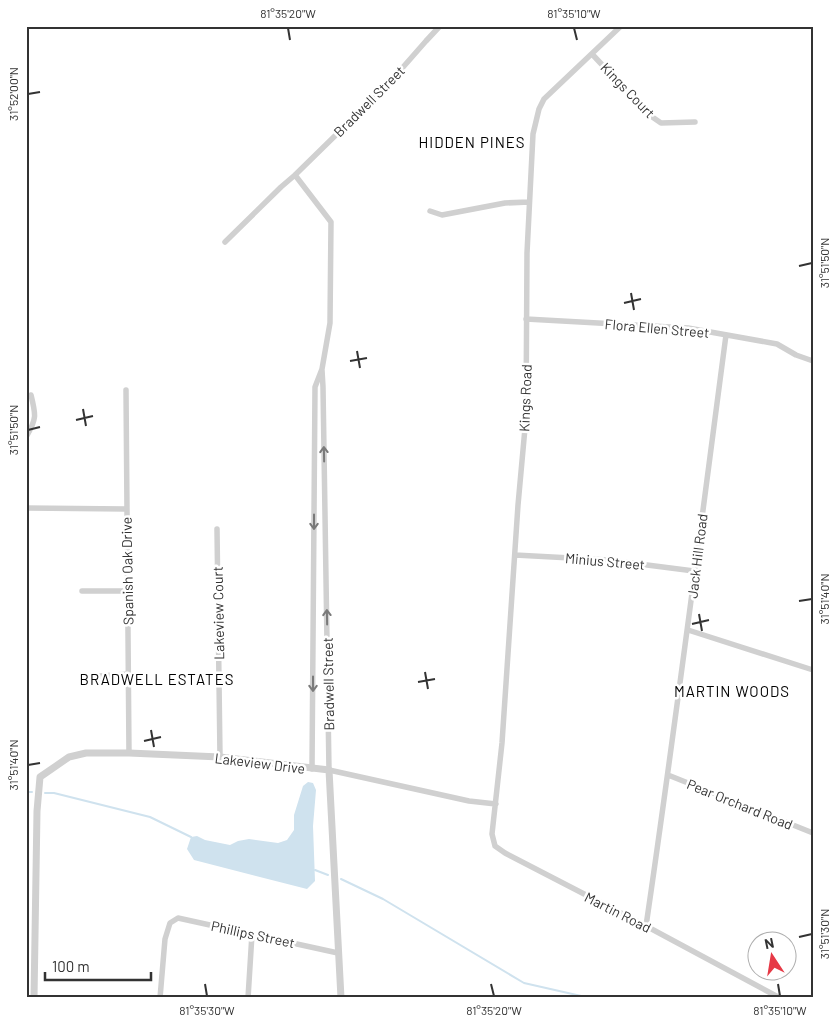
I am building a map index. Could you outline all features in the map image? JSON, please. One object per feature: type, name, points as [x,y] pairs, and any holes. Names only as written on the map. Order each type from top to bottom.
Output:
[{"type":"street","name":"Bradwell Street","points":[[225,242],[390,82],[440,26]]},
{"type":"street","name":"Kings Road","points":[[496,804],[526,417],[527,253],[533,134],[539,109],[544,99],[620,26]]},
{"type":"street","name":"Kings Court","points":[[592,54],[648,114],[661,123],[695,122]]},
{"type":"street","name":"Bradwell Street","points":[[295,175],[332,222],[331,306],[327,346],[322,369],[315,387],[312,769]]},
{"type":"street","points":[[430,211],[442,215],[505,203],[529,202]]},
{"type":"street","name":"Flora Ellen Street","points":[[526,319],[688,328],[776,344],[796,355],[813,361]]},
{"type":"street","name":"Jack Hill Road","points":[[646,926],[688,630],[694,571],[726,335]]},
{"type":"street","name":"Bradwell Street","points":[[322,369],[329,770],[341,998]]},
{"type":"street","name":"Spanish Oak Drive","points":[[126,390],[129,752]]},
{"type":"street","points":[[26,438],[36,417],[31,395]]},
{"type":"street","points":[[26,508],[126,509]]},
{"type":"street","name":"Lakeview Court","points":[[217,529],[220,757]]},
{"type":"street","name":"Minius Street","points":[[515,555],[608,560],[694,571]]},
{"type":"street","points":[[82,590],[127,591]]},
{"type":"street","points":[[688,630],[813,670]]},
{"type":"street","points":[[86,677],[129,674]]},
{"type":"street","name":"Lakeview Drive","points":[[34,998],[36,821],[40,777],[69,757],[86,753],[129,752],[220,757],[329,770],[496,804]]},
{"type":"street","name":"Pear Orchard Road","points":[[668,775],[813,833]]},
{"type":"street","name":"Martin Road","points":[[496,804],[492,834],[494,846],[780,998]]},
{"type":"street","name":"Phillips Street","points":[[160,998],[164,939],[170,923],[178,918],[338,953]]},
{"type":"street","points":[[248,998],[252,934]]},
{"type":"water","points":[[308,782],[313,783],[316,790],[313,826],[315,881],[307,889],[194,860],[187,849],[191,837],[197,836],[205,840],[230,845],[249,839],[278,843],[287,840],[294,830],[294,815],[303,786]]},
{"type":"waterway","points":[[26,303],[28,340]]},
{"type":"waterway","points":[[26,792],[32,792]]},
{"type":"waterway","points":[[45,793],[54,793],[150,817],[191,837]]},
{"type":"waterway","points":[[315,870],[328,875]]},
{"type":"waterway","points":[[341,879],[383,899],[524,983],[590,998]]},
{"type":"district","name":"HIDDEN PINES","points":[[472,142]]},
{"type":"district","name":"BRADWELL ESTATES","points":[[157,679]]},
{"type":"district","name":"MARTIN WOODS","points":[[732,691]]}]
